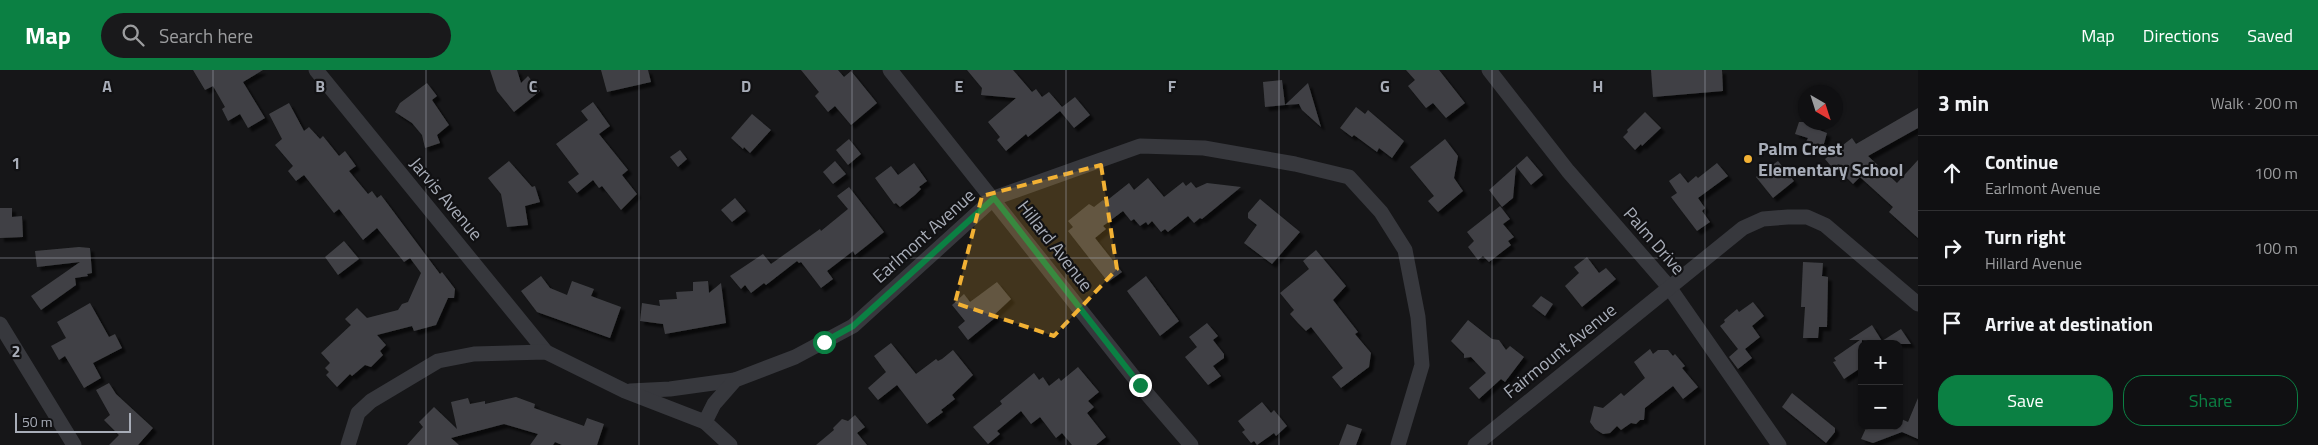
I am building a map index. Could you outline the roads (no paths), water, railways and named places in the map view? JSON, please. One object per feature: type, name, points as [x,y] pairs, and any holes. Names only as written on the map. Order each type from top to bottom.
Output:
[{"type":"street","name":"Jarvis Avenue","points":[[316,70],[546,352]]},
{"type":"street","name":"Hillard Avenue","points":[[890,70],[994,198],[1148,395],[1191,445]]},
{"type":"street","name":"Palm Drive","points":[[1489,70],[1568,170],[1669,287],[1779,445]]},
{"type":"street","name":"Earlmont Avenue","points":[[705,422],[714,404],[735,380],[795,357],[853,326],[994,198],[1140,146],[1204,148],[1295,164],[1348,178],[1381,212],[1405,250],[1418,316],[1422,366],[1398,445]]},
{"type":"street","name":"Fairmount Avenue","points":[[1474,445],[1743,228],[1763,219],[1807,217],[1825,226],[1918,304]]},
{"type":"street","points":[[0,324],[74,445]]},
{"type":"street","points":[[348,445],[358,413],[371,401],[438,361],[474,354],[546,352],[625,392],[705,422],[730,445]]},
{"type":"street","points":[[625,392],[670,389],[735,380]]},
{"type":"place","name":"Palm Crest Elementary School","points":[[1748,159]]}]
